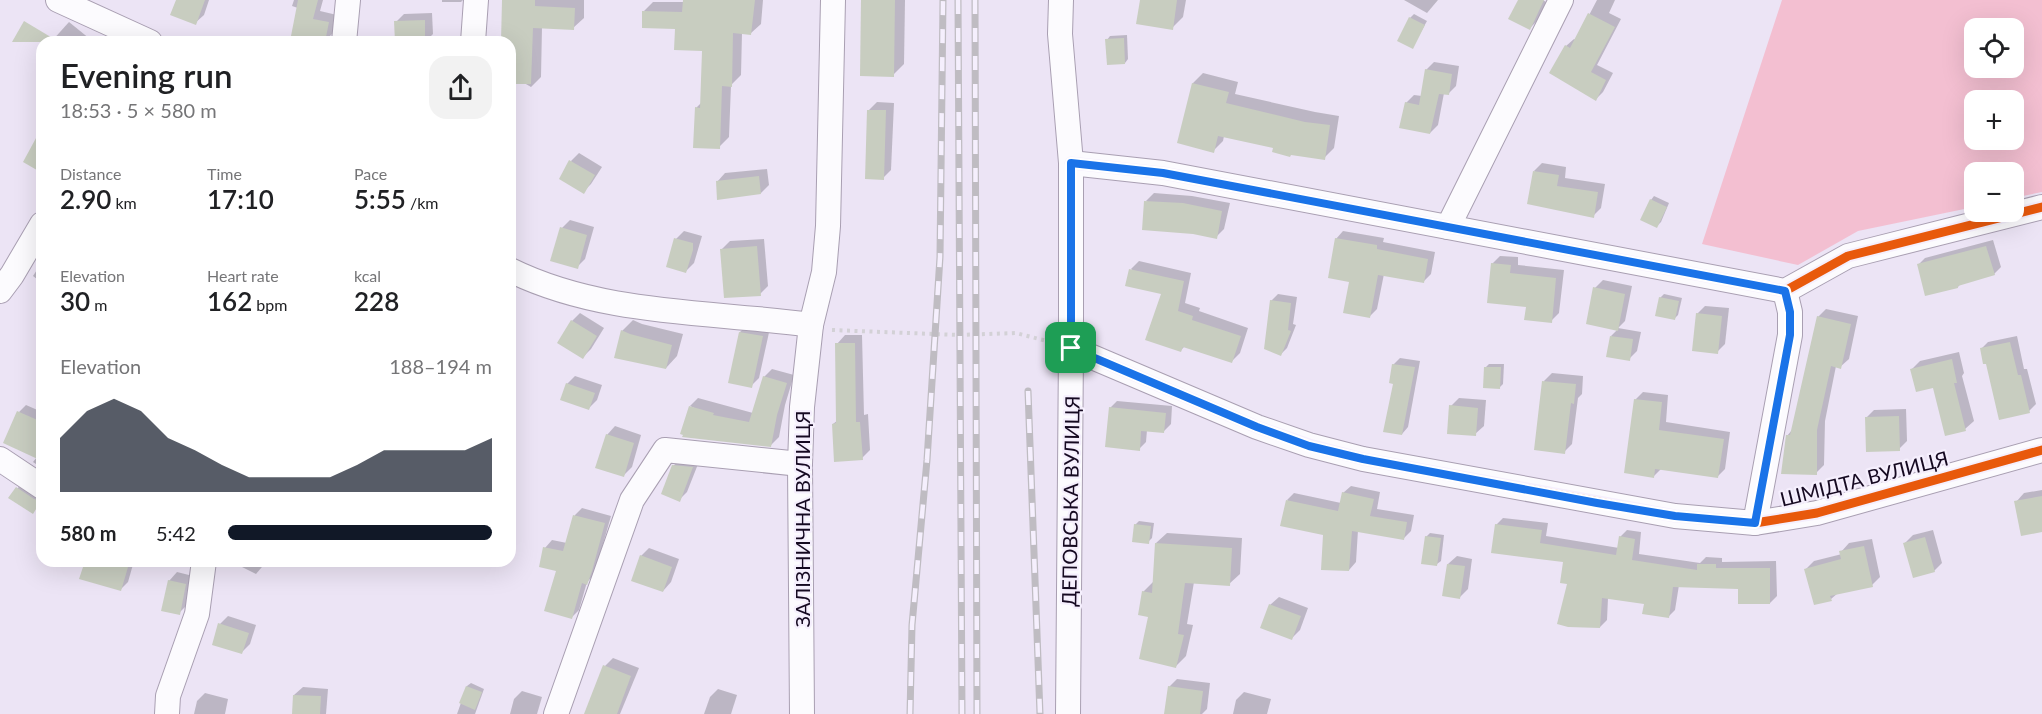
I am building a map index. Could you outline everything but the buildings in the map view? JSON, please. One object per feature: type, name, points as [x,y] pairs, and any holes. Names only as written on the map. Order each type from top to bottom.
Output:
[{"type":"street","points":[[58,0],[122,36]]},
{"type":"street","points":[[345,36],[348,0]]},
{"type":"street","points":[[473,36],[476,0]]},
{"type":"street","name":"ЗАЛІЗНИЧНА ВУЛИЦЯ","points":[[802,714],[800,464],[802,406],[811,325],[824,272],[828,226],[833,0]]},
{"type":"street","name":"ДЕПОВСЬКА ВУЛИЦЯ","points":[[1061,0],[1060,34],[1071,163],[1068,714]]},
{"type":"street","points":[[1448,227],[1561,0]]},
{"type":"street","points":[[1071,163],[1163,173],[1785,291],[1848,256],[2042,207]]},
{"type":"street","points":[[0,291],[36,234]]},
{"type":"street","points":[[516,272],[556,288],[636,307],[763,318],[811,325]]},
{"type":"street","points":[[1755,523],[1790,335],[1790,312],[1785,291]]},
{"type":"street","name":"ШМІДТА ВУЛИЦЯ","points":[[1071,348],[1257,427],[1309,446],[1363,459],[1675,516],[1755,523],[1817,513],[2042,450]]},
{"type":"street","points":[[556,714],[632,500],[665,450],[800,464]]},
{"type":"street","points":[[0,459],[36,483]]},
{"type":"street","points":[[167,714],[168,696],[196,614],[203,567]]},
{"type":"path","points":[[811,325],[826,330],[959,335],[1016,333],[1071,348]]},
{"type":"shaded area","points":[[1782,0],[2042,0],[2042,192],[2024,196],[2024,162],[1964,162],[1964,209],[1858,231],[1798,265],[1702,244]]},
{"type":"railway","points":[[910,714],[912,625],[927,460],[940,257],[943,0]]},
{"type":"railway","points":[[958,0],[962,714]]},
{"type":"railway","points":[[975,0],[977,714]]},
{"type":"railway","points":[[1028,391],[1040,714]]},
{"type":"cycle path","points":[[1071,163],[1163,173],[1785,291],[1848,256],[2042,207]]},
{"type":"cycle path","points":[[1071,348],[1257,427],[1309,445],[1363,459],[1675,516],[1755,523],[1817,513],[2042,450]]},
{"type":"route","points":[[1071,163],[1163,173],[1785,291],[1790,312],[1790,335],[1755,523],[1675,516],[1597,503],[1363,459],[1309,446],[1257,427],[1071,348],[1071,163]]}]
